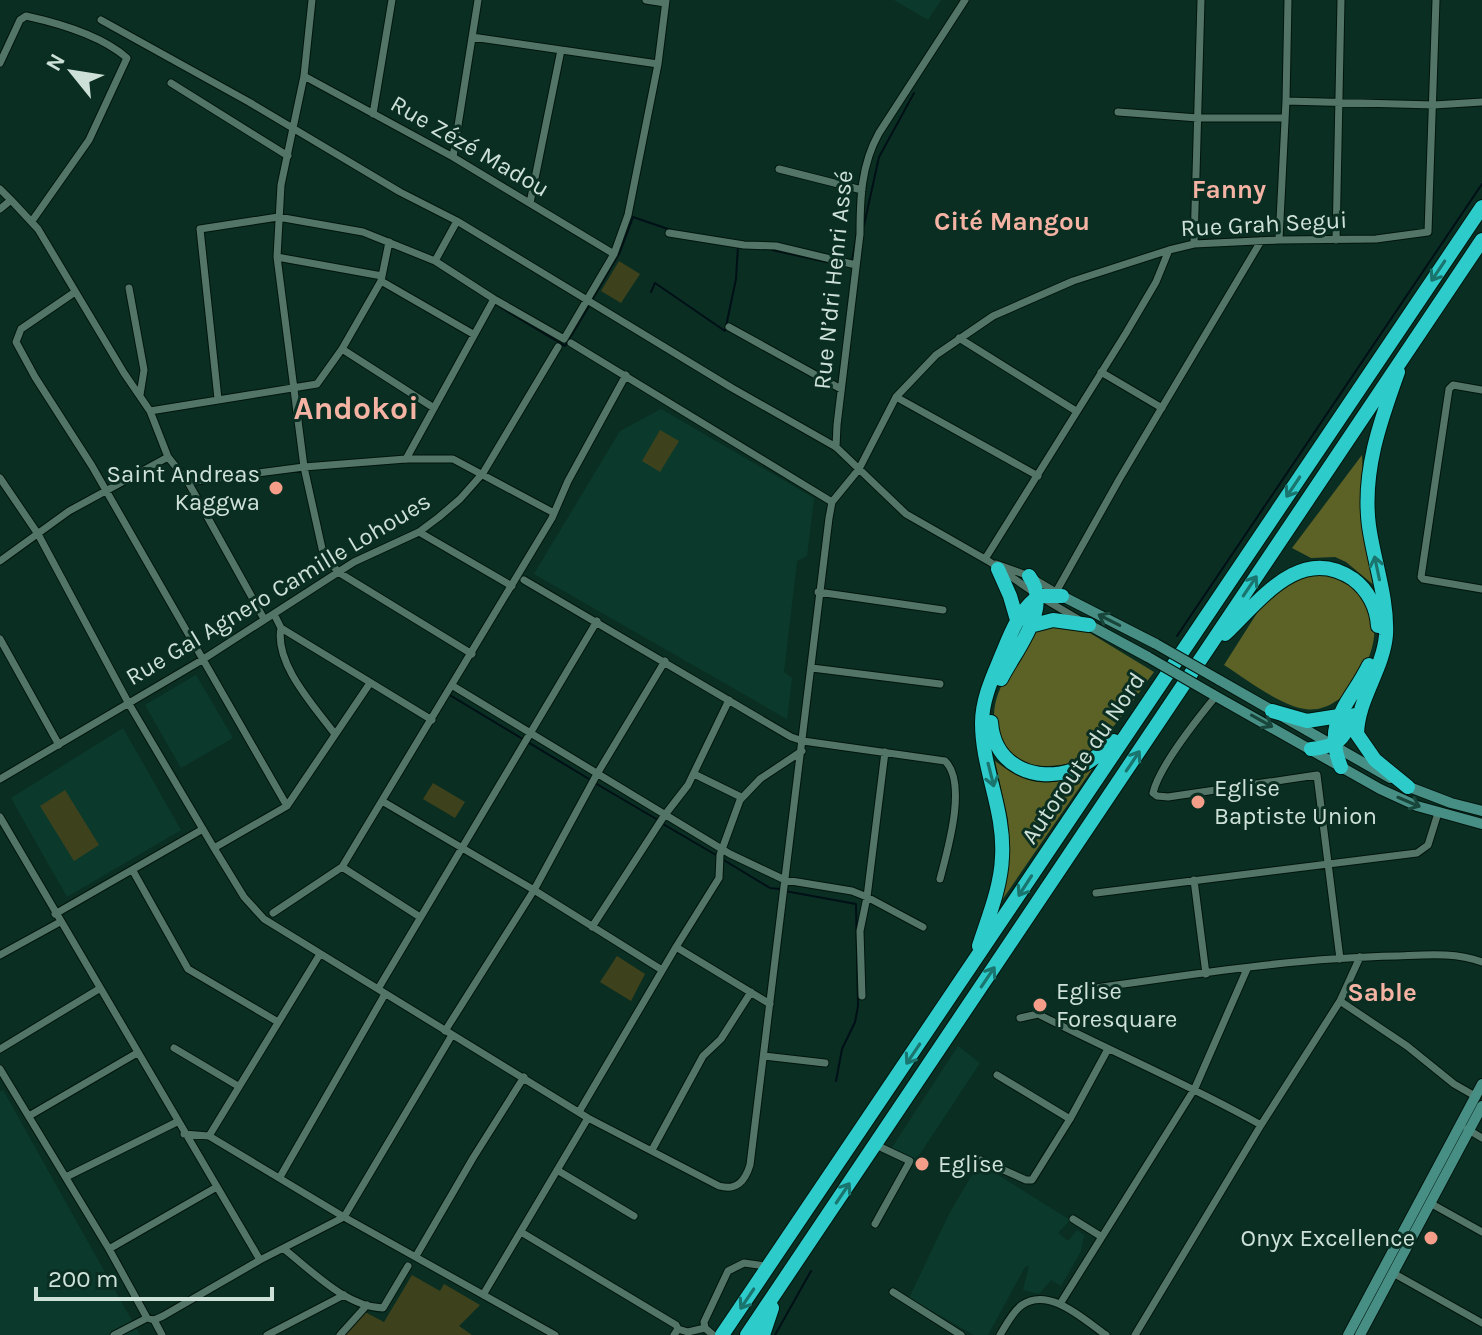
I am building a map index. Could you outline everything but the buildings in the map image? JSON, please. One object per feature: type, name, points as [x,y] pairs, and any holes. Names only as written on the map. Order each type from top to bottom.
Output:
[{"type":"highway","name":"Autoroute du Nord","points":[[722,1335],[1482,207]]},
{"type":"highway","name":"Autoroute du Nord","points":[[747,1335],[1482,240]]},
{"type":"highway","points":[[1311,749],[1333,747],[1342,739],[1382,655],[1386,632],[1385,608],[1369,524],[1368,472],[1374,444],[1407,350]]},
{"type":"highway","points":[[991,563],[1024,623]]},
{"type":"highway","points":[[1207,651],[1278,583],[1293,574],[1317,567],[1330,568],[1356,581],[1370,597],[1378,620],[1379,635],[1373,657],[1339,716],[1333,747],[1341,767]]},
{"type":"highway","points":[[1029,576],[1039,596]]},
{"type":"highway","points":[[1059,594],[1039,596],[1025,607],[1024,623],[991,712],[993,738],[1005,758],[1025,771],[1050,775],[1074,770],[1087,763],[1129,728]]},
{"type":"highway","points":[[1024,623],[1053,620],[1089,625]]},
{"type":"highway","points":[[973,966],[997,889],[1002,859],[999,809],[983,733],[984,706],[1024,623]]},
{"type":"highway","points":[[1364,697],[1357,734],[1375,760],[1408,787]]},
{"type":"highway","points":[[1272,711],[1307,721],[1339,716]]},
{"type":"highway","points":[[763,1335],[779,1288]]},
{"type":"main road","points":[[1059,594],[1156,644],[1408,787],[1482,811]]},
{"type":"main road","points":[[1089,625],[1380,789],[1438,813],[1482,824]]},
{"type":"main road","points":[[1348,1335],[1479,1101],[1482,1084]]},
{"type":"main road","points":[[1360,1335],[1430,1203],[1464,1128]]},
{"type":"street","points":[[312,0],[304,76],[278,217],[277,257],[304,467],[323,553],[338,572],[472,654]]},
{"type":"street","points":[[373,114],[392,0]]},
{"type":"street","points":[[453,157],[478,0]]},
{"type":"street","points":[[568,341],[614,254],[628,215],[658,64],[665,2],[646,0]]},
{"type":"street","name":"Rue N’dri Henri Assé","points":[[836,447],[868,156],[965,0]]},
{"type":"street","points":[[1194,244],[1201,0]]},
{"type":"street","points":[[1279,240],[1288,0]]},
{"type":"street","points":[[1336,240],[1341,0]]},
{"type":"street","name":"Rue Grah Segui","points":[[832,502],[859,469],[896,397],[917,373],[959,338],[993,316],[1073,281],[1194,244],[1376,239],[1428,232],[1436,0]]},
{"type":"street","points":[[0,63],[20,20],[26,16],[82,33],[127,58],[89,140],[32,221]]},
{"type":"street","points":[[101,20],[159,50],[400,192],[457,221],[732,388],[836,447],[906,514],[1089,625]]},
{"type":"street","points":[[472,37],[658,64]]},
{"type":"street","points":[[530,203],[561,50]]},
{"type":"street","name":"Rue Zézé Madou","points":[[304,76],[453,157],[614,254]]},
{"type":"street","points":[[171,83],[288,156]]},
{"type":"street","points":[[1286,101],[1434,105],[1482,102]]},
{"type":"street","points":[[1118,112],[1198,118],[1285,118]]},
{"type":"street","points":[[779,169],[862,190]]},
{"type":"street","points":[[0,189],[32,221],[150,411],[168,457],[188,482],[264,619]]},
{"type":"street","points":[[0,209],[11,200]]},
{"type":"street","points":[[0,478],[38,534],[129,704],[214,848],[244,897],[264,919],[588,1118],[719,1186],[728,1188],[744,1181],[750,1165],[812,668],[818,592],[832,502],[435,261],[363,232],[278,217],[200,229],[218,399]]},
{"type":"street","points":[[435,261],[457,221]]},
{"type":"street","points":[[669,233],[744,245],[776,246],[856,265]]},
{"type":"street","points":[[991,563],[1029,576],[1059,594],[1162,408],[1261,241]]},
{"type":"street","points":[[150,411],[294,389],[321,381],[381,279],[389,242]]},
{"type":"street","points":[[991,563],[1076,411],[1156,282],[1169,250]]},
{"type":"street","points":[[277,257],[381,279],[473,334]]},
{"type":"street","points":[[129,288],[144,370],[140,395]]},
{"type":"street","points":[[75,292],[21,329],[16,342],[92,466],[287,806]]},
{"type":"street","points":[[406,459],[494,299]]},
{"type":"street","points":[[729,327],[841,389]]},
{"type":"street","points":[[959,338],[1076,411]]},
{"type":"street","name":"Rue Gal Agnero Camille Lohoues","points":[[0,779],[202,660],[367,554],[419,532],[460,499],[483,473],[558,347]]},
{"type":"street","points":[[342,349],[434,408]]},
{"type":"street","points":[[1101,372],[1162,408]]},
{"type":"street","points":[[273,913],[342,867],[512,586],[626,375]]},
{"type":"street","points":[[1482,390],[1453,385],[1449,389],[1421,577],[1482,589]]},
{"type":"street","points":[[896,397],[1038,476]]},
{"type":"street","points":[[0,561],[53,521],[168,457]]},
{"type":"street","points":[[188,482],[304,467],[406,459],[453,459],[554,513]]},
{"type":"street","points":[[419,532],[512,586]]},
{"type":"street","points":[[524,580],[791,737],[941,760],[952,769],[954,820],[940,879]]},
{"type":"street","points":[[818,592],[943,610]]},
{"type":"street","points":[[274,614],[281,628],[432,720]]},
{"type":"street","points":[[280,1177],[420,917],[597,621]]},
{"type":"street","points":[[281,628],[279,644],[282,652],[305,694],[334,733]]},
{"type":"street","points":[[0,639],[59,745]]},
{"type":"street","points":[[114,1335],[344,1217],[665,661]]},
{"type":"street","points":[[812,668],[940,684]]},
{"type":"street","points":[[214,848],[287,806],[370,683]]},
{"type":"street","points":[[453,686],[722,849],[785,880],[852,891],[923,927]]},
{"type":"street","points":[[1214,695],[1193,722],[1153,793],[1168,797],[1317,775],[1340,959]]},
{"type":"street","points":[[592,927],[694,774],[729,700]]},
{"type":"street","points":[[579,1112],[719,878],[722,849],[741,797],[760,779],[802,751]]},
{"type":"street","points":[[862,996],[860,931],[885,752]]},
{"type":"street","points":[[694,774],[741,797]]},
{"type":"street","points":[[382,801],[662,970]]},
{"type":"street","points":[[1096,893],[1423,851],[1428,845],[1438,813]]},
{"type":"street","points":[[0,817],[260,1260]]},
{"type":"street","points":[[55,914],[203,829]]},
{"type":"street","points":[[342,867],[420,917]]},
{"type":"street","points":[[133,871],[188,969],[278,1022]]},
{"type":"street","points":[[1194,880],[1206,974]]},
{"type":"street","points":[[0,955],[60,922]]},
{"type":"street","points":[[676,947],[770,1004]]},
{"type":"street","points":[[209,1136],[320,954]]},
{"type":"street","points":[[1060,993],[1360,957],[1456,955],[1482,962]]},
{"type":"street","points":[[1135,1335],[1261,1125],[1340,1001],[1360,957]]},
{"type":"street","points":[[1060,1304],[1195,1088],[1247,969]]},
{"type":"street","points":[[0,1049],[99,989]]},
{"type":"street","points":[[652,1150],[703,1056],[721,1039],[751,992]]},
{"type":"street","points":[[1340,1001],[1407,1046],[1479,1101]]},
{"type":"street","points":[[1020,1018],[1038,1014],[1195,1088],[1261,1125]]},
{"type":"street","points":[[174,1048],[238,1086]]},
{"type":"street","points":[[981,1160],[1029,1181],[1070,1119],[1108,1049]]},
{"type":"street","points":[[29,1116],[137,1053]]},
{"type":"street","points":[[764,1056],[825,1063]]},
{"type":"street","points":[[0,1069],[3,1082],[29,1116],[162,1335]]},
{"type":"street","points":[[997,1075],[1070,1119]]},
{"type":"street","points":[[416,1256],[524,1077]]},
{"type":"street","points":[[483,1295],[588,1118]]},
{"type":"street","points":[[66,1177],[177,1122]]},
{"type":"street","points":[[1464,1128],[1482,1138]]},
{"type":"street","points":[[184,1134],[209,1136],[344,1217],[555,1335]]},
{"type":"street","points":[[875,1224],[910,1161],[876,1145]]},
{"type":"street","points":[[557,1170],[634,1216]]},
{"type":"street","points":[[109,1249],[215,1188]]},
{"type":"street","points":[[1430,1203],[1482,1232]]},
{"type":"street","points":[[1073,1219],[1102,1237]]},
{"type":"street","points":[[521,1232],[676,1325],[676,1332],[705,1328]]},
{"type":"street","points":[[284,1249],[344,1295],[383,1308],[408,1266]]},
{"type":"street","points":[[713,1335],[705,1328],[704,1322],[728,1271],[744,1263],[768,1267]]},
{"type":"street","points":[[1393,1273],[1482,1323]]},
{"type":"street","points":[[893,1292],[961,1335]]},
{"type":"street","points":[[267,1335],[344,1295]]},
{"type":"street","points":[[1000,1335],[1025,1302],[1040,1301],[1060,1304],[1106,1335]]},
{"type":"street","points":[[340,1335],[367,1305]]},
{"type":"street","points":[[1088,1335],[1093,1327]]},
{"type":"shaded area","points":[[894,0],[941,0],[928,20]]},
{"type":"shaded area","points":[[619,261],[640,274],[621,303],[601,291]]},
{"type":"shaded area","points":[[661,409],[814,498],[807,556],[797,561],[784,672],[792,678],[787,719],[534,574],[620,431]]},
{"type":"shaded area","points":[[660,430],[679,441],[660,472],[642,461]]},
{"type":"shaded area","points":[[196,675],[233,738],[181,768],[145,705]]},
{"type":"shaded area","points":[[123,728],[181,830],[67,897],[11,798]]},
{"type":"shaded area","points":[[433,783],[465,802],[455,818],[423,799]]},
{"type":"shaded area","points":[[65,790],[99,845],[74,861],[40,806]]},
{"type":"shaded area","points":[[617,956],[645,974],[631,1001],[600,982]]},
{"type":"shaded area","points":[[958,1046],[980,1063],[912,1166],[887,1155]]},
{"type":"shaded area","points":[[3,1090],[140,1335],[0,1335],[0,1092]]},
{"type":"shaded area","points":[[979,1163],[1070,1220],[1058,1233],[1068,1241],[1077,1230],[1084,1235],[1081,1251],[1061,1286],[1051,1280],[1039,1294],[1023,1290],[1029,1266],[1025,1267],[988,1335],[974,1335],[909,1298],[949,1214]]},
{"type":"shaded area","points":[[412,1275],[440,1291],[444,1284],[480,1305],[459,1326],[472,1335],[344,1335],[365,1312],[384,1322]]},
{"type":"green space","points":[[1362,455],[1364,502],[1376,587],[1346,562],[1335,557],[1311,558],[1292,548]]},
{"type":"green space","points":[[1318,570],[1356,584],[1373,618],[1374,637],[1365,667],[1345,694],[1319,709],[1305,709],[1274,697],[1224,665],[1264,602],[1281,585]]},
{"type":"green space","points":[[1052,624],[1085,630],[1154,672],[1098,744],[1077,760],[1041,766],[1012,754],[999,737],[994,716],[1001,688],[1026,640],[1037,628]]},
{"type":"green space","points":[[995,761],[1021,777],[1044,782],[1068,778],[1095,765],[998,906],[1009,858],[1008,820]]},
{"type":"waterway","points":[[864,225],[879,157],[914,93]]},
{"type":"waterway","points":[[1177,636],[1482,184]]},
{"type":"waterway","points":[[592,300],[620,252],[633,217],[671,230]]},
{"type":"waterway","points":[[852,261],[858,228]]},
{"type":"waterway","points":[[651,292],[655,283],[725,331],[736,279],[738,246]]},
{"type":"waterway","points":[[772,250],[840,265]]},
{"type":"waterway","points":[[500,307],[565,346],[589,306]]},
{"type":"waterway","points":[[443,691],[589,779]]},
{"type":"waterway","points":[[595,783],[658,820]]},
{"type":"waterway","points":[[663,824],[716,855]]},
{"type":"waterway","points":[[722,859],[770,888],[779,889]]},
{"type":"waterway","points":[[785,891],[856,904],[858,1006],[855,1022],[842,1049],[836,1081]]},
{"type":"waterway","points":[[775,1335],[811,1271]]},
{"type":"place","name":"Saint Andreas Kaggwa","points":[[276,488]]},
{"type":"place","name":"Eglise Baptiste Union","points":[[1198,802]]},
{"type":"place","name":"Eglise Foresquare","points":[[1040,1005]]},
{"type":"place","name":"Eglise","points":[[922,1164]]},
{"type":"place","name":"Onyx Excellence","points":[[1431,1238]]},
{"type":"district","name":"Fanny","points":[[1229,189]]},
{"type":"district","name":"Cité Mangou","points":[[1012,221]]},
{"type":"district","name":"Andokoi","points":[[356,408]]},
{"type":"district","name":"Sable","points":[[1382,992]]}]
